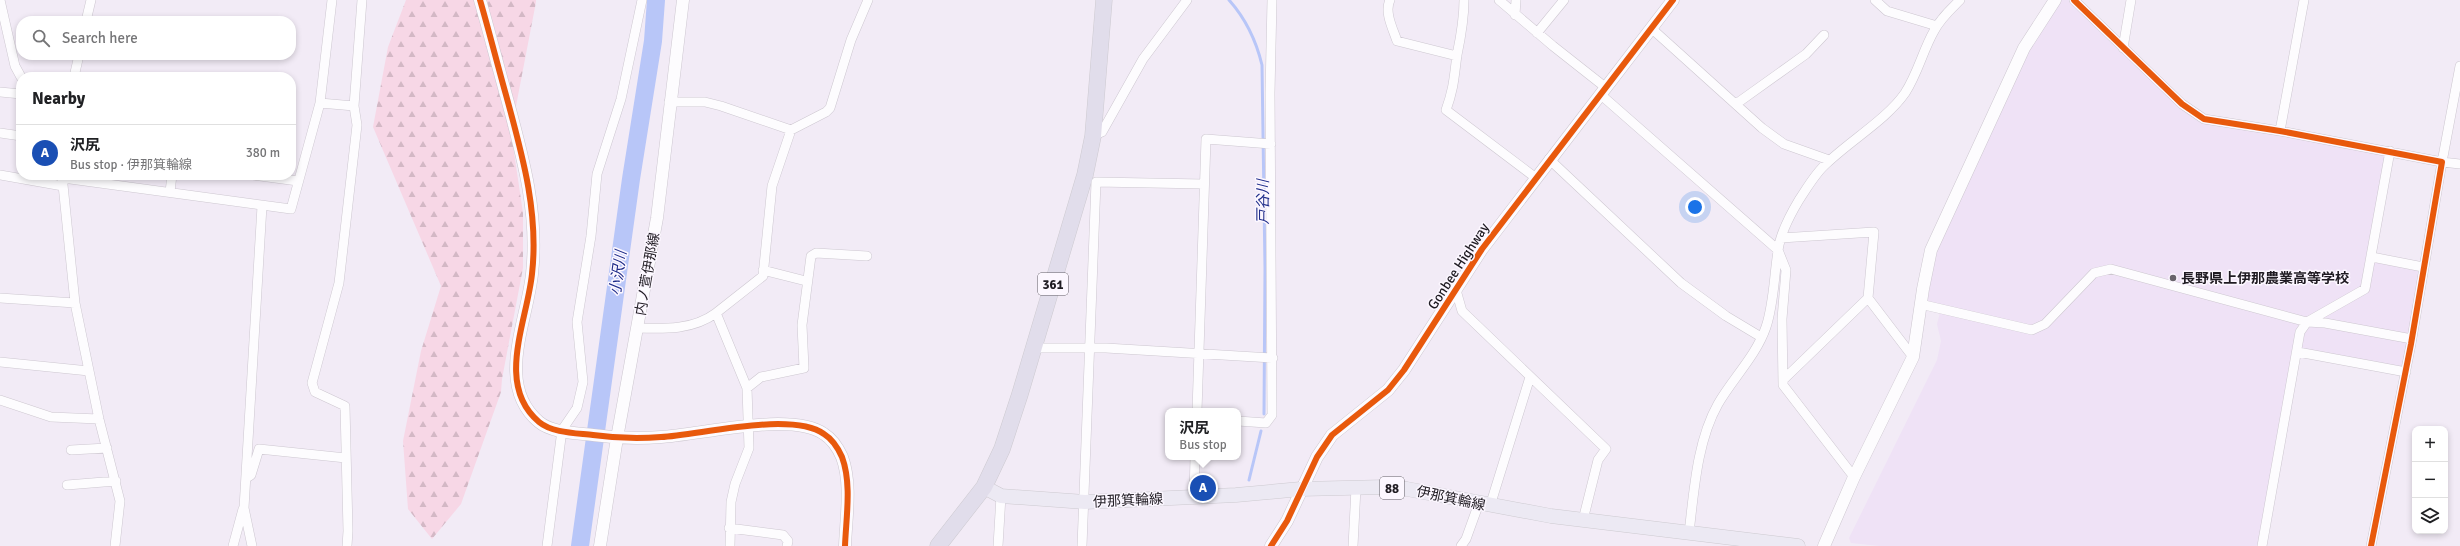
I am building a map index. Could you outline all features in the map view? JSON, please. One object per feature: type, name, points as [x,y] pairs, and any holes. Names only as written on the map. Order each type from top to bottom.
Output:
[{"type":"highway","name":"361","points":[[938,546],[984,487],[1002,449],[1090,178],[1104,0]]},
{"type":"main road","name":"伊那箕輪線","points":[[984,487],[1000,496],[1085,502],[1301,489],[1407,489],[1484,505],[1583,520],[1798,546]]},
{"type":"street","points":[[0,0],[15,66],[18,72]]},
{"type":"street","points":[[87,16],[91,0]]},
{"type":"street","points":[[111,180],[170,192],[291,209],[320,103],[332,0]]},
{"type":"street","points":[[346,546],[348,531],[345,406],[315,392],[312,383],[339,283],[357,125],[354,106],[362,0]]},
{"type":"street","points":[[480,0],[526,170],[533,209],[532,275],[515,371],[519,398],[529,413],[542,425],[568,432],[615,438],[668,436],[747,426],[804,426],[825,434],[835,444],[842,457],[847,480],[845,546]]},
{"type":"street","points":[[547,546],[568,432],[577,408],[583,382],[577,317],[591,236],[597,174],[621,99],[642,0]]},
{"type":"street","name":"内ノ萱伊那線","points":[[600,546],[615,438],[657,218],[683,0]]},
{"type":"street","points":[[637,328],[679,328],[707,320],[759,281],[763,270],[772,186],[791,130],[826,112],[830,108],[851,40],[868,0]]},
{"type":"street","points":[[1094,136],[1102,132],[1143,59],[1187,0]]},
{"type":"street","points":[[1241,421],[1266,423],[1272,415],[1268,358],[1267,144],[1272,0]]},
{"type":"street","points":[[1390,0],[1388,4],[1390,21],[1397,41],[1457,56]]},
{"type":"street","points":[[1464,0],[1464,27],[1457,56],[1454,89],[1446,110],[1536,178]]},
{"type":"street","points":[[1499,0],[1778,250],[1786,270],[1782,319],[1783,386],[1854,477]]},
{"type":"street","points":[[1515,15],[1516,0]]},
{"type":"street","points":[[1537,34],[1564,0]]},
{"type":"street","name":"Gonbee Highway","points":[[1271,546],[1287,520],[1316,457],[1332,435],[1388,390],[1404,370],[1482,249],[1549,159],[1673,0]]},
{"type":"street","points":[[1875,0],[1884,4],[1887,11],[1937,26]]},
{"type":"street","points":[[1689,533],[1700,456],[1710,420],[1718,404],[1757,347],[1766,327],[1781,238],[1799,200],[1829,160],[1889,110],[1904,94],[1913,80],[1937,26],[1960,0]]},
{"type":"street","points":[[1824,546],[1854,477],[1913,357],[1920,304],[1931,250],[2024,48],[2055,0]]},
{"type":"street","points":[[2074,0],[2182,104],[2204,118],[2390,151],[2442,162],[2460,164]]},
{"type":"street","points":[[2123,48],[2131,0]]},
{"type":"street","points":[[2280,131],[2304,0]]},
{"type":"street","points":[[1651,28],[1736,104],[1784,144],[1829,160]]},
{"type":"street","points":[[1736,104],[1806,54],[1824,35]]},
{"type":"street","points":[[75,72],[78,60]]},
{"type":"street","points":[[2371,546],[2406,372],[2460,66]]},
{"type":"street","points":[[0,92],[16,94]]},
{"type":"street","points":[[670,102],[705,102],[791,130]]},
{"type":"street","points":[[320,103],[354,106]]},
{"type":"street","points":[[0,133],[16,135]]},
{"type":"street","points":[[1197,408],[1206,139],[1267,144]]},
{"type":"street","points":[[2262,546],[2298,352],[2300,332],[2307,322],[2365,289],[2390,151]]},
{"type":"street","points":[[1549,159],[1682,283],[1726,316],[1761,337]]},
{"type":"street","points":[[0,175],[16,176]]},
{"type":"street","points":[[1082,546],[1085,502],[1090,178],[1204,184]]},
{"type":"street","points":[[63,180],[75,303],[88,371],[120,501],[115,546]]},
{"type":"street","points":[[170,192],[171,180]]},
{"type":"street","points":[[285,180],[298,182]]},
{"type":"street","points":[[233,546],[244,508],[262,206]]},
{"type":"street","points":[[1781,238],[1874,232],[1868,298],[1783,380]]},
{"type":"street","points":[[747,388],[761,377],[804,368],[802,325],[809,260],[816,253],[867,256]]},
{"type":"street","points":[[2372,256],[2424,267]]},
{"type":"street","points":[[1920,304],[2032,330],[2045,324],[2094,273],[2111,269],[2307,322],[2325,323],[2412,339]]},
{"type":"street","points":[[763,270],[806,281]]},
{"type":"street","points":[[1456,290],[1462,311],[1606,449],[1598,460],[1583,520]]},
{"type":"street","points":[[0,298],[75,303]]},
{"type":"street","points":[[1868,298],[1913,357]]},
{"type":"street","points":[[716,313],[747,388],[747,426],[749,448],[734,484],[729,528],[730,546]]},
{"type":"street","points":[[1034,348],[1106,348],[1268,358]]},
{"type":"street","points":[[2298,352],[2406,372]]},
{"type":"street","points":[[0,362],[88,371]]},
{"type":"street","points":[[1461,546],[1484,505],[1530,377]]},
{"type":"street","points":[[0,400],[51,417],[99,419]]},
{"type":"street","points":[[71,450],[107,448]]},
{"type":"street","points":[[246,478],[251,475],[259,449],[346,458]]},
{"type":"street","points":[[1194,496],[1195,460]]},
{"type":"street","points":[[67,485],[116,481]]},
{"type":"street","points":[[1353,546],[1356,488]]},
{"type":"street","points":[[998,546],[1000,496]]},
{"type":"street","points":[[244,508],[252,546]]},
{"type":"street","points":[[729,528],[783,535],[788,540],[787,546]]},
{"type":"shaded area","name":"長野県上伊那農業高等学校","points":[[2055,0],[2074,0],[2204,119],[2390,151],[2372,256],[2423,267],[2406,372],[2298,352],[2262,546],[1880,546],[1851,543],[1849,538],[1937,360],[1941,341],[1937,324],[1941,309],[1920,304],[1931,250],[2024,48]]},
{"type":"green space","points":[[406,0],[536,0],[511,132],[523,213],[523,268],[502,379],[501,392],[461,504],[432,539],[408,509],[403,441],[421,351],[441,286],[373,127],[388,47]]},
{"type":"waterway","name":"小沢川","points":[[580,546],[631,179],[653,41],[656,0]]},
{"type":"waterway","name":"戸谷川","points":[[1229,0],[1250,30],[1262,65],[1265,268],[1264,414]]},
{"type":"waterway","name":"戸谷川","points":[[1249,480],[1261,431]]},
{"type":"cycle path","points":[[480,0],[518,139],[528,183],[531,206],[534,251],[532,274],[520,332],[516,372],[519,390],[526,407],[544,426],[572,433],[618,437],[661,437],[768,424],[790,424],[809,427],[830,438],[842,457],[848,490],[845,546]]},
{"type":"cycle path","points":[[1271,546],[1287,521],[1317,457],[1332,435],[1388,390],[1404,370],[1482,249],[1673,0]]},
{"type":"cycle path","points":[[2074,0],[2182,104],[2204,119],[2280,131],[2442,162],[2411,344],[2371,546]]},
{"type":"place","name":"長野県上伊那農業高等学校","points":[[2173,278]]},
{"type":"place","name":"沢尻","points":[[1203,488]]}]
